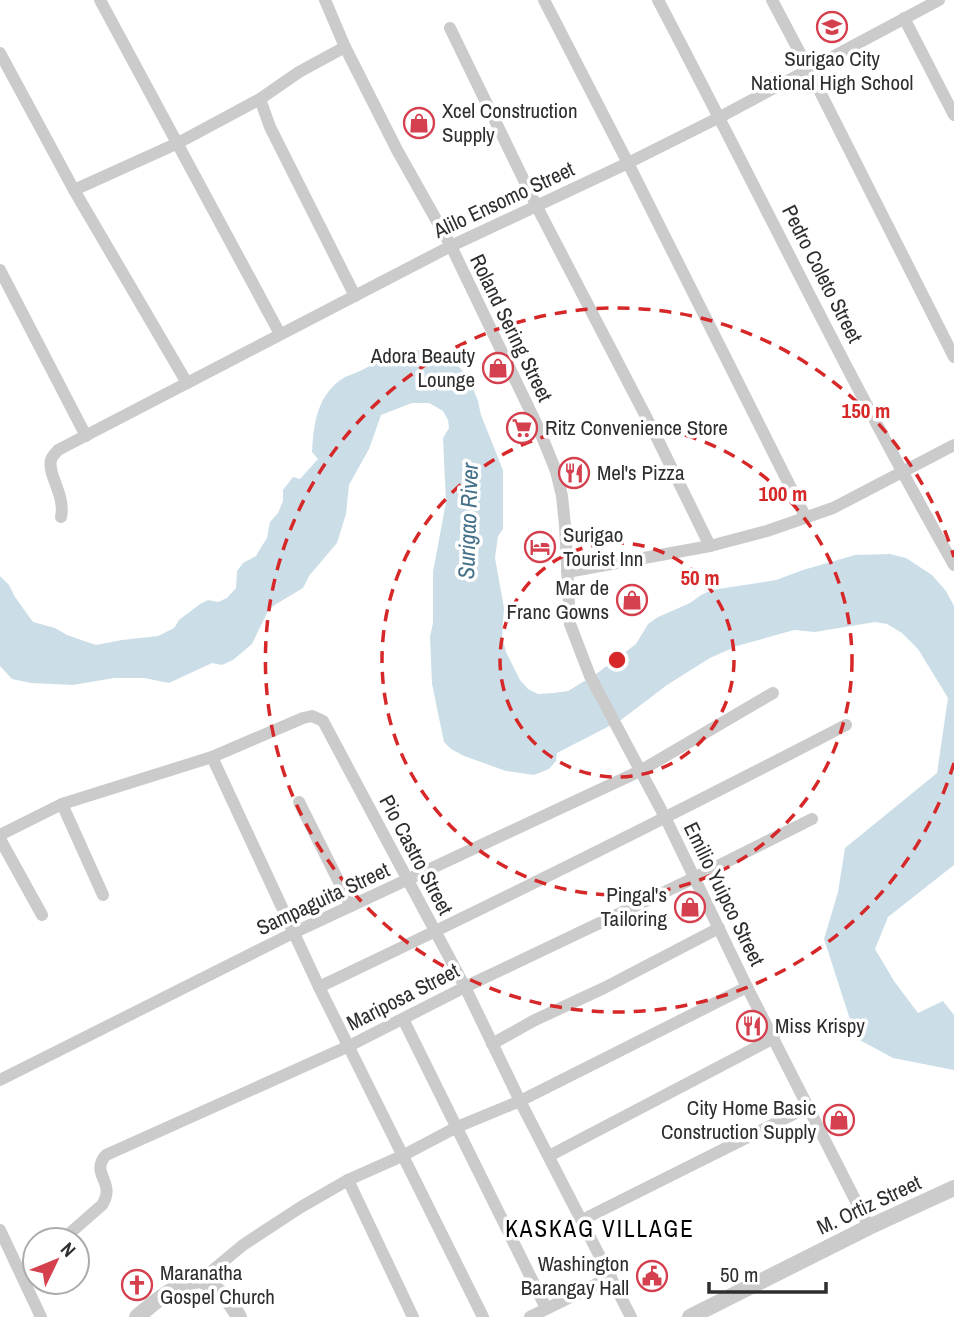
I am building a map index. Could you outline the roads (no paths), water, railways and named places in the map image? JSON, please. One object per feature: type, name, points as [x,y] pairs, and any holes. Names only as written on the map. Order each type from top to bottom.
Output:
[{"type":"street","points":[[100,0],[281,334]]},
{"type":"street","name":"Roland Sering Street","points":[[326,0],[345,47],[397,150],[451,246],[538,427],[556,471],[562,496],[567,572]]},
{"type":"street","points":[[544,0],[806,518]]},
{"type":"street","name":"Pedro Coleto Street","points":[[658,0],[902,473],[954,565]]},
{"type":"street","points":[[772,0],[954,357]]},
{"type":"street","name":"Alilo Ensomo Street","points":[[61,517],[62,502],[51,467],[51,459],[58,450],[451,246],[720,117],[939,0]]},
{"type":"street","points":[[904,18],[954,115]]},
{"type":"street","points":[[450,28],[536,205],[710,546]]},
{"type":"street","points":[[74,190],[178,143],[260,99],[299,72],[345,47]]},
{"type":"street","points":[[0,53],[74,190],[187,383]]},
{"type":"street","points":[[260,99],[271,127],[355,296]]},
{"type":"street","points":[[0,270],[86,436]]},
{"type":"street","points":[[567,572],[710,546],[806,518],[834,508],[954,445]]},
{"type":"street","name":"Emilio Yuipco Street","points":[[567,572],[570,624],[590,676],[666,819],[747,987],[869,1227]]},
{"type":"street","name":"Sampaguita Street","points":[[0,1080],[293,933],[640,771],[773,693]]},
{"type":"street","name":"Pio Castro Street","points":[[0,837],[62,804],[212,757],[303,718],[312,716],[323,721],[465,987],[631,1317]]},
{"type":"street","points":[[319,987],[666,819],[846,725]]},
{"type":"street","points":[[212,757],[319,987],[483,1317]]},
{"type":"street","points":[[299,802],[351,906]]},
{"type":"street","points":[[62,804],[103,895]]},
{"type":"street","name":"Mariposa Street","points":[[78,1226],[107,1198],[107,1189],[99,1168],[106,1155],[349,1046],[812,819]]},
{"type":"street","points":[[0,837],[42,915]]},
{"type":"street","points":[[492,1044],[719,928]]},
{"type":"street","points":[[137,1317],[169,1292],[183,1284],[201,1280],[243,1245],[348,1180],[457,1127],[520,1101],[747,987]]},
{"type":"street","points":[[403,1019],[546,1308]]},
{"type":"street","points":[[549,1156],[774,1038]]},
{"type":"street","points":[[582,1220],[808,1107]]},
{"type":"street","points":[[348,1180],[413,1317]]},
{"type":"street","name":"M. Ortiz Street","points":[[690,1317],[869,1227],[954,1188]]},
{"type":"street","points":[[0,1230],[21,1273]]},
{"type":"street","points":[[530,1317],[611,1277]]},
{"type":"street","points":[[201,1280],[221,1292],[239,1317]]},
{"type":"street","points":[[32,1296],[41,1317]]},
{"type":"water","name":"Surigao River","points":[[421,350],[447,356],[462,370],[472,386],[503,470],[503,529],[498,536],[495,558],[504,608],[502,637],[506,652],[520,680],[528,689],[538,694],[568,691],[636,644],[648,624],[712,590],[776,580],[855,555],[890,554],[906,558],[932,575],[946,591],[954,606],[954,865],[888,917],[875,949],[918,1013],[943,1001],[954,1015],[954,1070],[893,1058],[856,1038],[824,939],[838,892],[845,848],[937,773],[948,698],[918,649],[902,633],[887,624],[875,622],[815,632],[794,630],[737,646],[710,658],[667,685],[621,720],[557,753],[556,761],[549,769],[534,775],[506,771],[464,756],[444,742],[432,684],[430,637],[433,623],[433,572],[446,502],[443,438],[449,428],[443,411],[429,403],[412,403],[381,415],[369,449],[349,485],[346,514],[337,543],[309,576],[303,588],[273,606],[252,644],[233,660],[222,665],[212,663],[169,683],[144,678],[114,678],[73,685],[31,683],[12,679],[0,666],[0,576],[33,622],[96,645],[158,636],[174,628],[179,620],[200,604],[208,600],[218,602],[227,598],[236,588],[237,571],[243,563],[256,556],[267,538],[270,522],[283,501],[283,490],[293,477],[300,479],[318,459],[312,452],[314,430],[319,410],[328,392],[345,377],[383,359]]},
{"type":"place","name":"Surigao City National High School","points":[[832,27]]},
{"type":"place","name":"Xcel Construction Supply","points":[[419,123]]},
{"type":"place","name":"Adora Beauty Lounge","points":[[498,368]]},
{"type":"place","name":"Ritz Convenience Store","points":[[522,428]]},
{"type":"place","name":"Mel's Pizza","points":[[574,473]]},
{"type":"place","name":"Surigao Tourist Inn","points":[[540,547]]},
{"type":"place","name":"Mar de Franc Gowns","points":[[632,600]]},
{"type":"place","name":"Pingal's Tailoring","points":[[690,907]]},
{"type":"place","name":"Miss Krispy","points":[[752,1026]]},
{"type":"place","name":"City Home Basic Construction Supply","points":[[839,1120]]},
{"type":"place","name":"Washington Barangay Hall","points":[[652,1276]]},
{"type":"place","name":"Maranatha Gospel Church","points":[[137,1285]]},
{"type":"district","name":"KASKAG VILLAGE","points":[[600,1229]]}]
